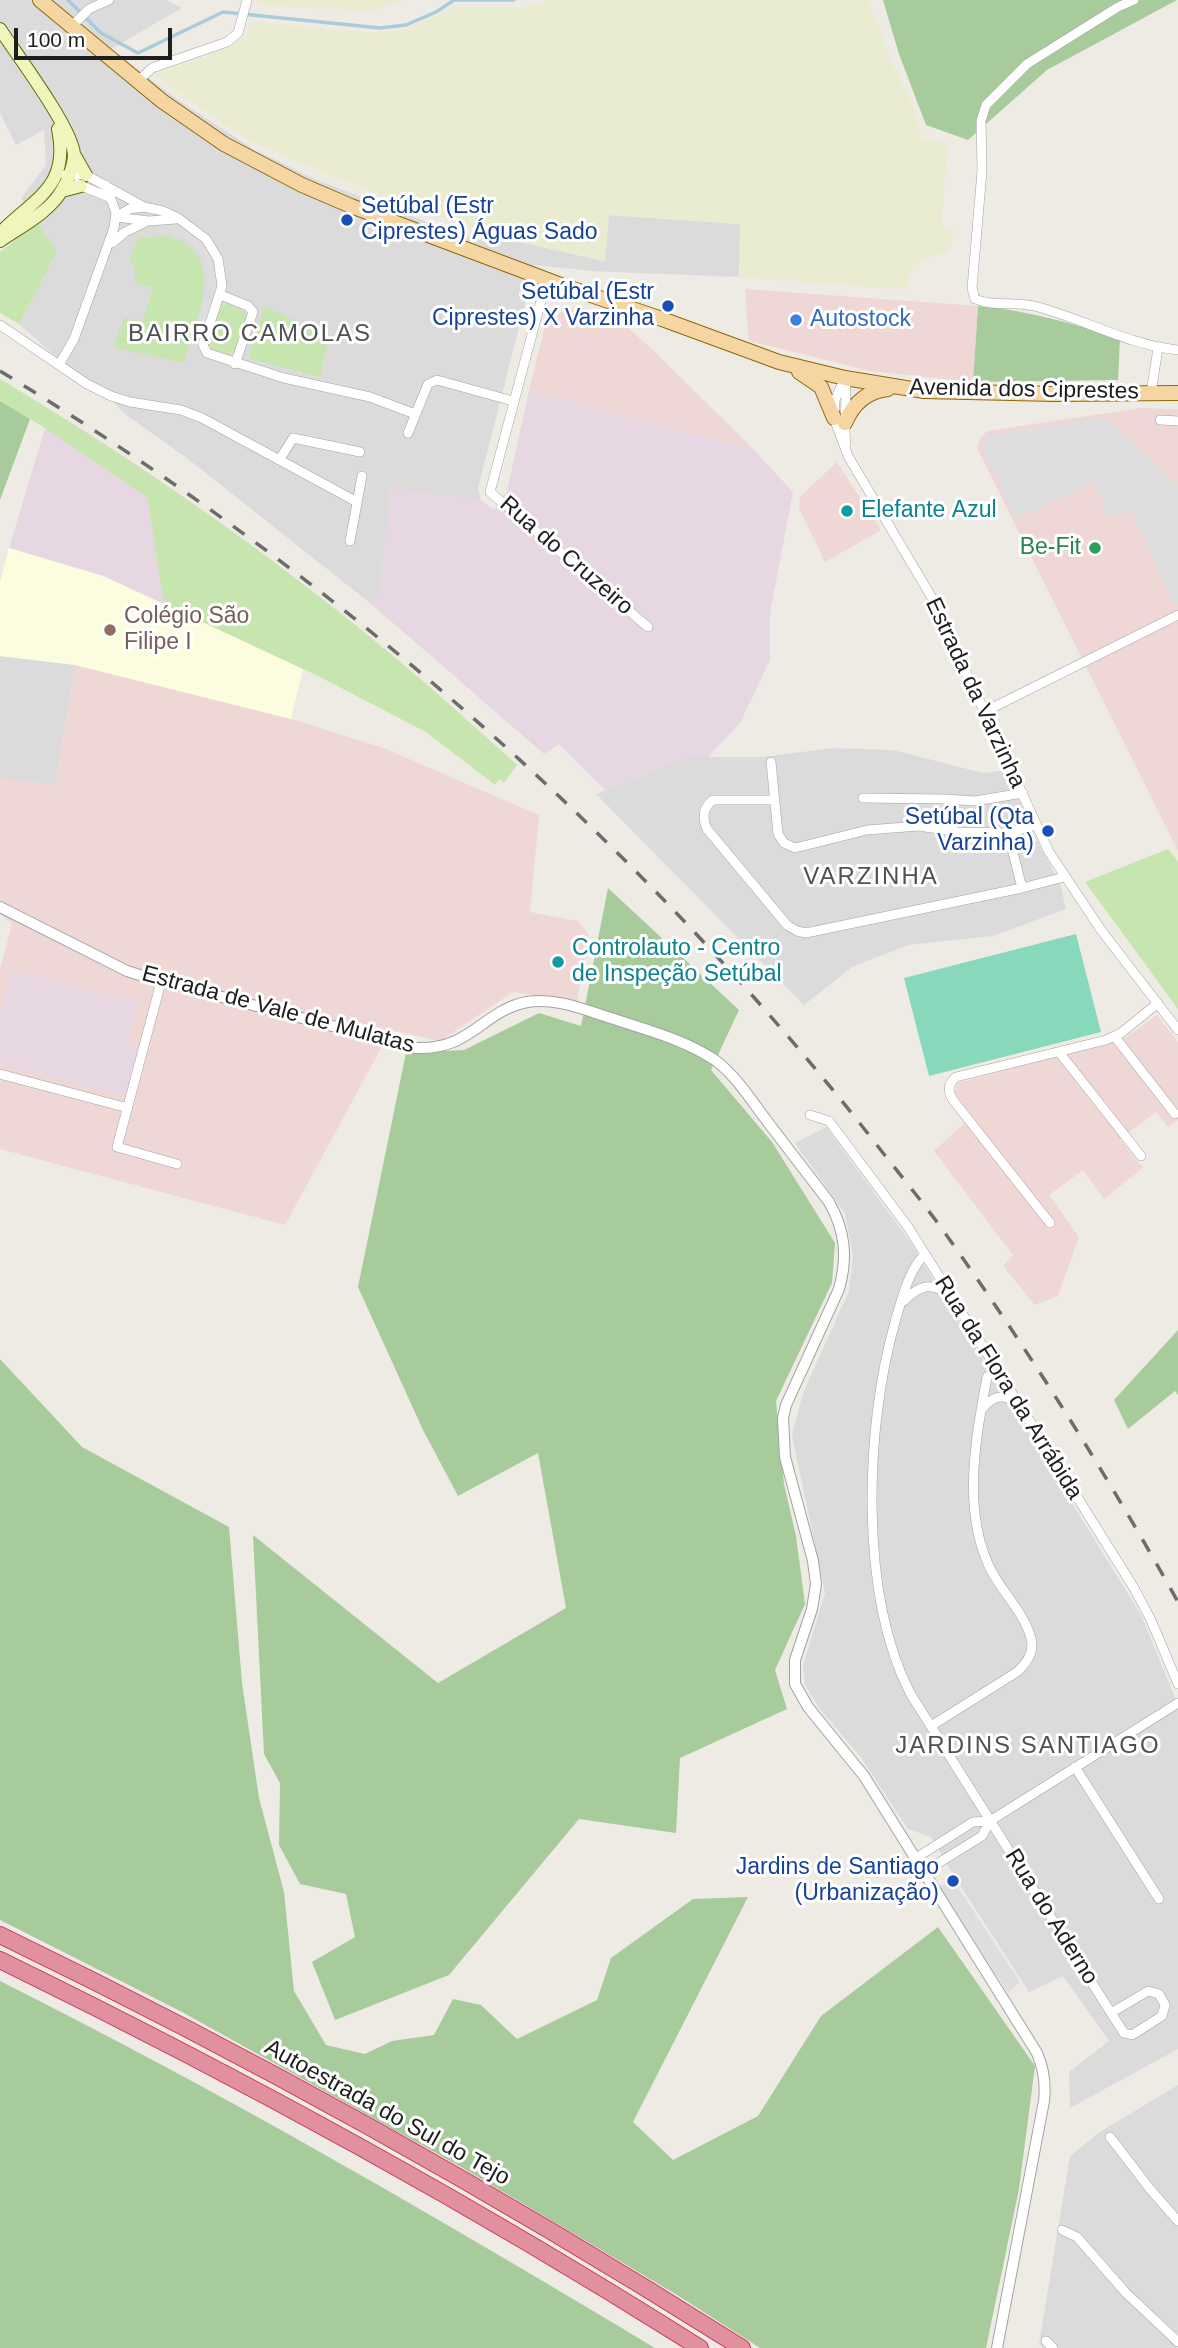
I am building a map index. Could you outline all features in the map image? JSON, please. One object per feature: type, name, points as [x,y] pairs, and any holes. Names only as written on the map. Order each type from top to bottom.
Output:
[{"type":"highway","name":"Autoestrada do Sul do Tejo","points":[[0,1935],[171,2021],[345,2114],[543,2226],[742,2348]]},
{"type":"highway","name":"Autoestrada do Sul do Tejo","points":[[0,1960],[274,2099],[485,2218],[699,2348]]},
{"type":"main road","name":"Avenida dos Ciprestes","points":[[40,0],[74,24],[162,101],[224,144],[302,185],[544,279],[779,362],[902,388],[960,393],[1178,393]]},
{"type":"main road","points":[[0,29],[65,129],[84,180],[62,191],[43,210],[0,241]]},
{"type":"main road","points":[[55,114],[62,146],[62,191]]},
{"type":"main road","points":[[0,233],[63,174],[74,154]]},
{"type":"main road","points":[[779,362],[817,383],[839,421],[863,398],[877,390],[902,388]]},
{"type":"street","points":[[74,24],[83,13],[109,0]]},
{"type":"street","points":[[1134,0],[1118,7],[1027,64],[986,105],[981,121],[982,170],[972,288],[975,299],[983,302],[1030,305],[1158,348],[1178,350]]},
{"type":"street","points":[[138,81],[152,68],[227,42],[240,28],[247,1]]},
{"type":"street","points":[[63,174],[77,173],[111,198]]},
{"type":"street","points":[[84,180],[106,185],[144,207],[178,218],[198,231],[212,247],[219,263],[221,295],[203,346],[207,353],[284,378],[370,397],[415,414]]},
{"type":"street","points":[[59,365],[74,341],[108,249],[116,217],[106,185]]},
{"type":"street","points":[[116,217],[130,209],[144,207]]},
{"type":"street","points":[[116,217],[149,221],[178,218]]},
{"type":"street","points":[[108,249],[116,238],[149,221]]},
{"type":"street","name":"Rua do Cruzeiro","points":[[544,279],[490,492],[648,627]]},
{"type":"street","points":[[221,295],[248,306],[253,312],[235,363]]},
{"type":"street","points":[[0,326],[87,384],[111,396],[130,402],[181,410],[202,418],[357,502]]},
{"type":"street","points":[[1151,393],[1158,348]]},
{"type":"street","points":[[839,421],[835,400],[845,378]]},
{"type":"street","points":[[408,433],[428,384],[433,380],[513,401]]},
{"type":"street","points":[[1160,420],[1178,421]]},
{"type":"street","name":"Estrada da Varzinha","points":[[839,421],[848,457],[932,598],[1036,825],[1064,877],[1178,1030]]},
{"type":"street","points":[[280,459],[294,438],[360,452]]},
{"type":"street","points":[[350,541],[362,476]]},
{"type":"street","points":[[985,712],[1178,615]]},
{"type":"street","points":[[771,762],[778,834],[784,843],[795,848],[867,830],[919,825],[958,832],[1008,833],[1036,825]]},
{"type":"street","points":[[863,798],[975,801],[1023,793]]},
{"type":"street","points":[[774,800],[713,800],[705,809],[704,822],[706,829],[787,925],[797,931],[806,933],[1064,877]]},
{"type":"street","points":[[1008,833],[1022,888]]},
{"type":"street","name":"Estrada de Vale de Mulatas","points":[[0,906],[127,971],[416,1048],[440,1047],[458,1041],[516,1005],[540,1001],[556,1003],[673,1038],[700,1051],[731,1074],[829,1202],[844,1239],[844,1263],[839,1289],[786,1405],[783,1418],[785,1457],[813,1561],[816,1584],[812,1609],[795,1660],[795,1684],[807,1707],[864,1776],[1037,2053],[1045,2078],[1044,2101],[997,2348]]},
{"type":"street","points":[[161,982],[117,1147],[177,1164]]},
{"type":"street","points":[[1050,1223],[953,1100],[948,1091],[952,1081],[956,1077],[1115,1037],[1158,1003]]},
{"type":"street","points":[[1115,1037],[1175,1114]]},
{"type":"street","points":[[1059,1052],[1141,1156]]},
{"type":"street","points":[[0,1074],[128,1108]]},
{"type":"street","name":"Rua da Flora da Arrábida","points":[[810,1115],[829,1121],[897,1210],[1144,1604],[1178,1684]]},
{"type":"street","name":"Rua do Aderno","points":[[925,1254],[915,1264],[900,1304],[888,1352],[876,1425],[873,1468],[875,1546],[882,1598],[896,1660],[910,1693],[990,1821],[1111,2013],[1124,2033],[1131,2035],[1162,2016],[1166,2007],[1159,1994],[1148,1991],[1111,2013]]},
{"type":"street","points":[[900,1304],[922,1286],[938,1288],[952,1299]]},
{"type":"street","points":[[931,1726],[1017,1672],[1032,1651],[1028,1629],[993,1573],[979,1538],[976,1521],[975,1484],[981,1410],[987,1377],[997,1369]]},
{"type":"street","points":[[981,1410],[997,1397],[1018,1403]]},
{"type":"street","points":[[916,1858],[973,1822],[990,1821],[1178,1703]]},
{"type":"street","points":[[1075,1767],[1159,1899]]},
{"type":"street","points":[[924,1872],[982,1836],[990,1821]]},
{"type":"street","points":[[934,1847],[942,1860]]},
{"type":"street","points":[[1110,2137],[1178,2221]]},
{"type":"street","points":[[1062,2230],[1077,2237],[1126,2293],[1178,2342]]},
{"type":"shaded area","points":[[0,0],[166,0],[182,8],[111,49],[178,100],[255,150],[317,180],[495,245],[497,237],[604,261],[609,215],[741,224],[739,277],[591,271],[535,265],[478,488],[481,500],[391,489],[380,592],[370,603],[188,459],[125,414],[98,385],[69,368],[19,324],[57,252],[21,198],[46,165],[44,130],[16,145],[0,113]]},
{"type":"shaded area","points":[[258,0],[406,0],[371,11],[257,5]]},
{"type":"shaded area","points":[[544,0],[869,0],[872,14],[880,25],[889,57],[913,106],[921,139],[948,143],[941,228],[955,230],[948,253],[932,255],[919,262],[910,271],[908,290],[739,277],[740,224],[609,215],[605,261],[497,237],[331,176],[248,140],[154,75],[227,48],[245,37],[249,22],[377,33],[407,29],[454,7],[526,7],[541,4]]},
{"type":"shaded area","points":[[175,227],[187,231],[207,250],[216,276],[216,291],[208,290],[208,268],[199,250],[189,241],[173,234]]},
{"type":"shaded area","points":[[745,289],[978,306],[973,382],[870,371],[749,341]]},
{"type":"shaded area","points":[[204,299],[212,302],[198,343],[190,342]]},
{"type":"shaded area","points":[[584,308],[618,319],[754,450],[529,391],[544,330],[561,312]]},
{"type":"shaded area","points":[[529,391],[754,450],[793,492],[770,613],[770,660],[740,723],[708,757],[685,757],[605,790],[559,744],[544,754],[370,603],[380,592],[391,488],[481,500],[494,510],[507,491]]},
{"type":"shaded area","points":[[1141,408],[1178,409],[1178,851],[977,448],[987,431]]},
{"type":"shaded area","points":[[1106,417],[1178,487],[1178,603],[1174,606],[1131,509],[1110,519],[1094,482],[1016,519],[981,448],[988,435]]},
{"type":"shaded area","points":[[45,428],[147,498],[164,604],[103,576],[9,548]]},
{"type":"shaded area","points":[[837,462],[881,530],[825,562],[799,508],[800,497]]},
{"type":"shaded area","name":"Colégio São Filipe I","points":[[9,548],[103,576],[303,669],[291,719],[75,665],[0,656],[0,583]]},
{"type":"shaded area","points":[[0,656],[75,665],[55,786],[0,778]]},
{"type":"shaded area","points":[[75,665],[295,720],[386,749],[539,815],[530,912],[578,921],[589,935],[577,1002],[513,992],[440,1041],[391,1030],[285,1225],[0,1149],[0,970],[12,924],[0,913],[0,778],[55,786]]},
{"type":"shaded area","points":[[833,748],[893,750],[983,773],[1007,770],[1036,839],[1060,883],[1066,909],[993,936],[908,945],[852,967],[804,1005],[596,794],[685,757],[762,757]]},
{"type":"shaded area","points":[[12,970],[138,1002],[127,1045],[138,1048],[126,1096],[0,1064],[0,1016]]},
{"type":"shaded area","points":[[1157,1015],[1178,1042],[1178,1120],[1168,1127],[1156,1112],[1120,1139],[1143,1168],[1104,1199],[1083,1170],[1049,1195],[1079,1237],[1058,1296],[1035,1305],[1003,1266],[1013,1255],[934,1151],[972,1116],[955,1094],[957,1083],[1125,1038]]},
{"type":"shaded area","points":[[826,1127],[913,1246],[1141,1615],[1178,1705],[1178,2049],[1070,2108],[1069,2072],[1109,2041],[1063,1976],[1029,1992],[931,1837],[908,1829],[860,1756],[819,1708],[805,1685],[803,1666],[825,1593],[792,1435],[803,1393],[849,1291],[853,1256],[845,1213],[795,1143]]},
{"type":"shaded area","points":[[948,1883],[957,1886],[1020,1982],[1008,1993],[939,1886]]},
{"type":"shaded area","points":[[1178,2085],[1178,2348],[1043,2348],[1039,2344],[1070,2156],[1100,2132]]},
{"type":"green space","points":[[883,0],[1177,0],[1047,70],[968,140],[926,125],[899,54]]},
{"type":"green space","points":[[38,223],[57,252],[19,324],[0,313],[0,252]]},
{"type":"green space","points":[[139,236],[171,237],[189,246],[199,259],[204,274],[203,292],[184,363],[113,347],[125,317],[142,323],[153,287],[135,284],[135,267],[129,261]]},
{"type":"green space","points":[[225,303],[243,310],[247,316],[234,351],[227,355],[212,350],[207,343]]},
{"type":"green space","points":[[265,306],[329,337],[320,377],[253,360],[249,355]]},
{"type":"green space","points":[[978,306],[1032,314],[1120,338],[1118,380],[973,382]]},
{"type":"green space","points":[[0,379],[103,443],[205,512],[351,621],[517,765],[504,783],[499,779],[495,785],[426,732],[316,675],[164,604],[147,498],[45,428],[0,401]]},
{"type":"green space","points":[[0,401],[30,419],[0,500]]},
{"type":"green space","points":[[1168,849],[1178,861],[1178,1009],[1085,882]]},
{"type":"green space","points":[[608,888],[739,1010],[711,1070],[772,1142],[835,1243],[832,1283],[776,1401],[784,1484],[796,1536],[805,1604],[775,1670],[787,1709],[680,1758],[676,1833],[579,1819],[449,1975],[335,2020],[312,1962],[355,1937],[346,1894],[300,1884],[279,1845],[280,1783],[264,1754],[253,1535],[438,1683],[566,1608],[538,1453],[458,1496],[423,1430],[358,1287],[406,1053],[464,1050],[539,1013],[581,1026]]},
{"type":"green space","points":[[1076,934],[1101,1032],[929,1076],[904,978]]},
{"type":"green space","points":[[1178,1330],[1178,1395],[1175,1391],[1128,1429],[1114,1400]]},
{"type":"green space","points":[[0,1359],[82,1447],[229,1527],[242,1683],[259,1798],[284,1892],[294,1991],[326,2045],[365,2054],[392,2041],[434,2035],[453,1999],[481,2005],[517,2039],[597,2000],[611,1958],[693,1899],[748,1897],[633,2122],[673,2160],[758,2116],[821,2016],[938,1927],[1035,2066],[1019,2189],[986,2348],[760,2348],[677,2295],[461,2167],[182,2012],[0,1920]]},
{"type":"green space","points":[[0,1981],[249,2112],[655,2348],[0,2348]]},
{"type":"waterway","points":[[68,0],[101,33],[138,53],[223,12],[380,28],[406,25],[436,12],[454,0],[514,0]]},
{"type":"railway","points":[[0,371],[124,450],[243,534],[359,623],[471,716],[579,815],[682,919],[780,1027],[943,1230],[1070,1420],[1178,1602]]},
{"type":"place","name":"Setúbal (Estr Ciprestes) Águas Sado","points":[[347,220]]},
{"type":"place","name":"Setúbal (Estr Ciprestes) X Varzinha","points":[[668,306]]},
{"type":"place","name":"Autostock","points":[[796,320]]},
{"type":"place","name":"Elefante Azul","points":[[847,511]]},
{"type":"place","name":"Be-Fit","points":[[1095,548]]},
{"type":"place","name":"Colégio São Filipe I","points":[[110,630]]},
{"type":"place","name":"Setúbal (Qta Varzinha)","points":[[1048,831]]},
{"type":"place","name":"Controlauto - Centro de Inspeção Setúbal","points":[[558,962]]},
{"type":"place","name":"Jardins de Santiago (Urbanização)","points":[[953,1881]]},
{"type":"district","name":"BAIRRO CAMOLAS","points":[[250,334]]},
{"type":"district","name":"VARZINHA","points":[[871,877]]},
{"type":"district","name":"JARDINS SANTIAGO","points":[[1028,1746]]}]
